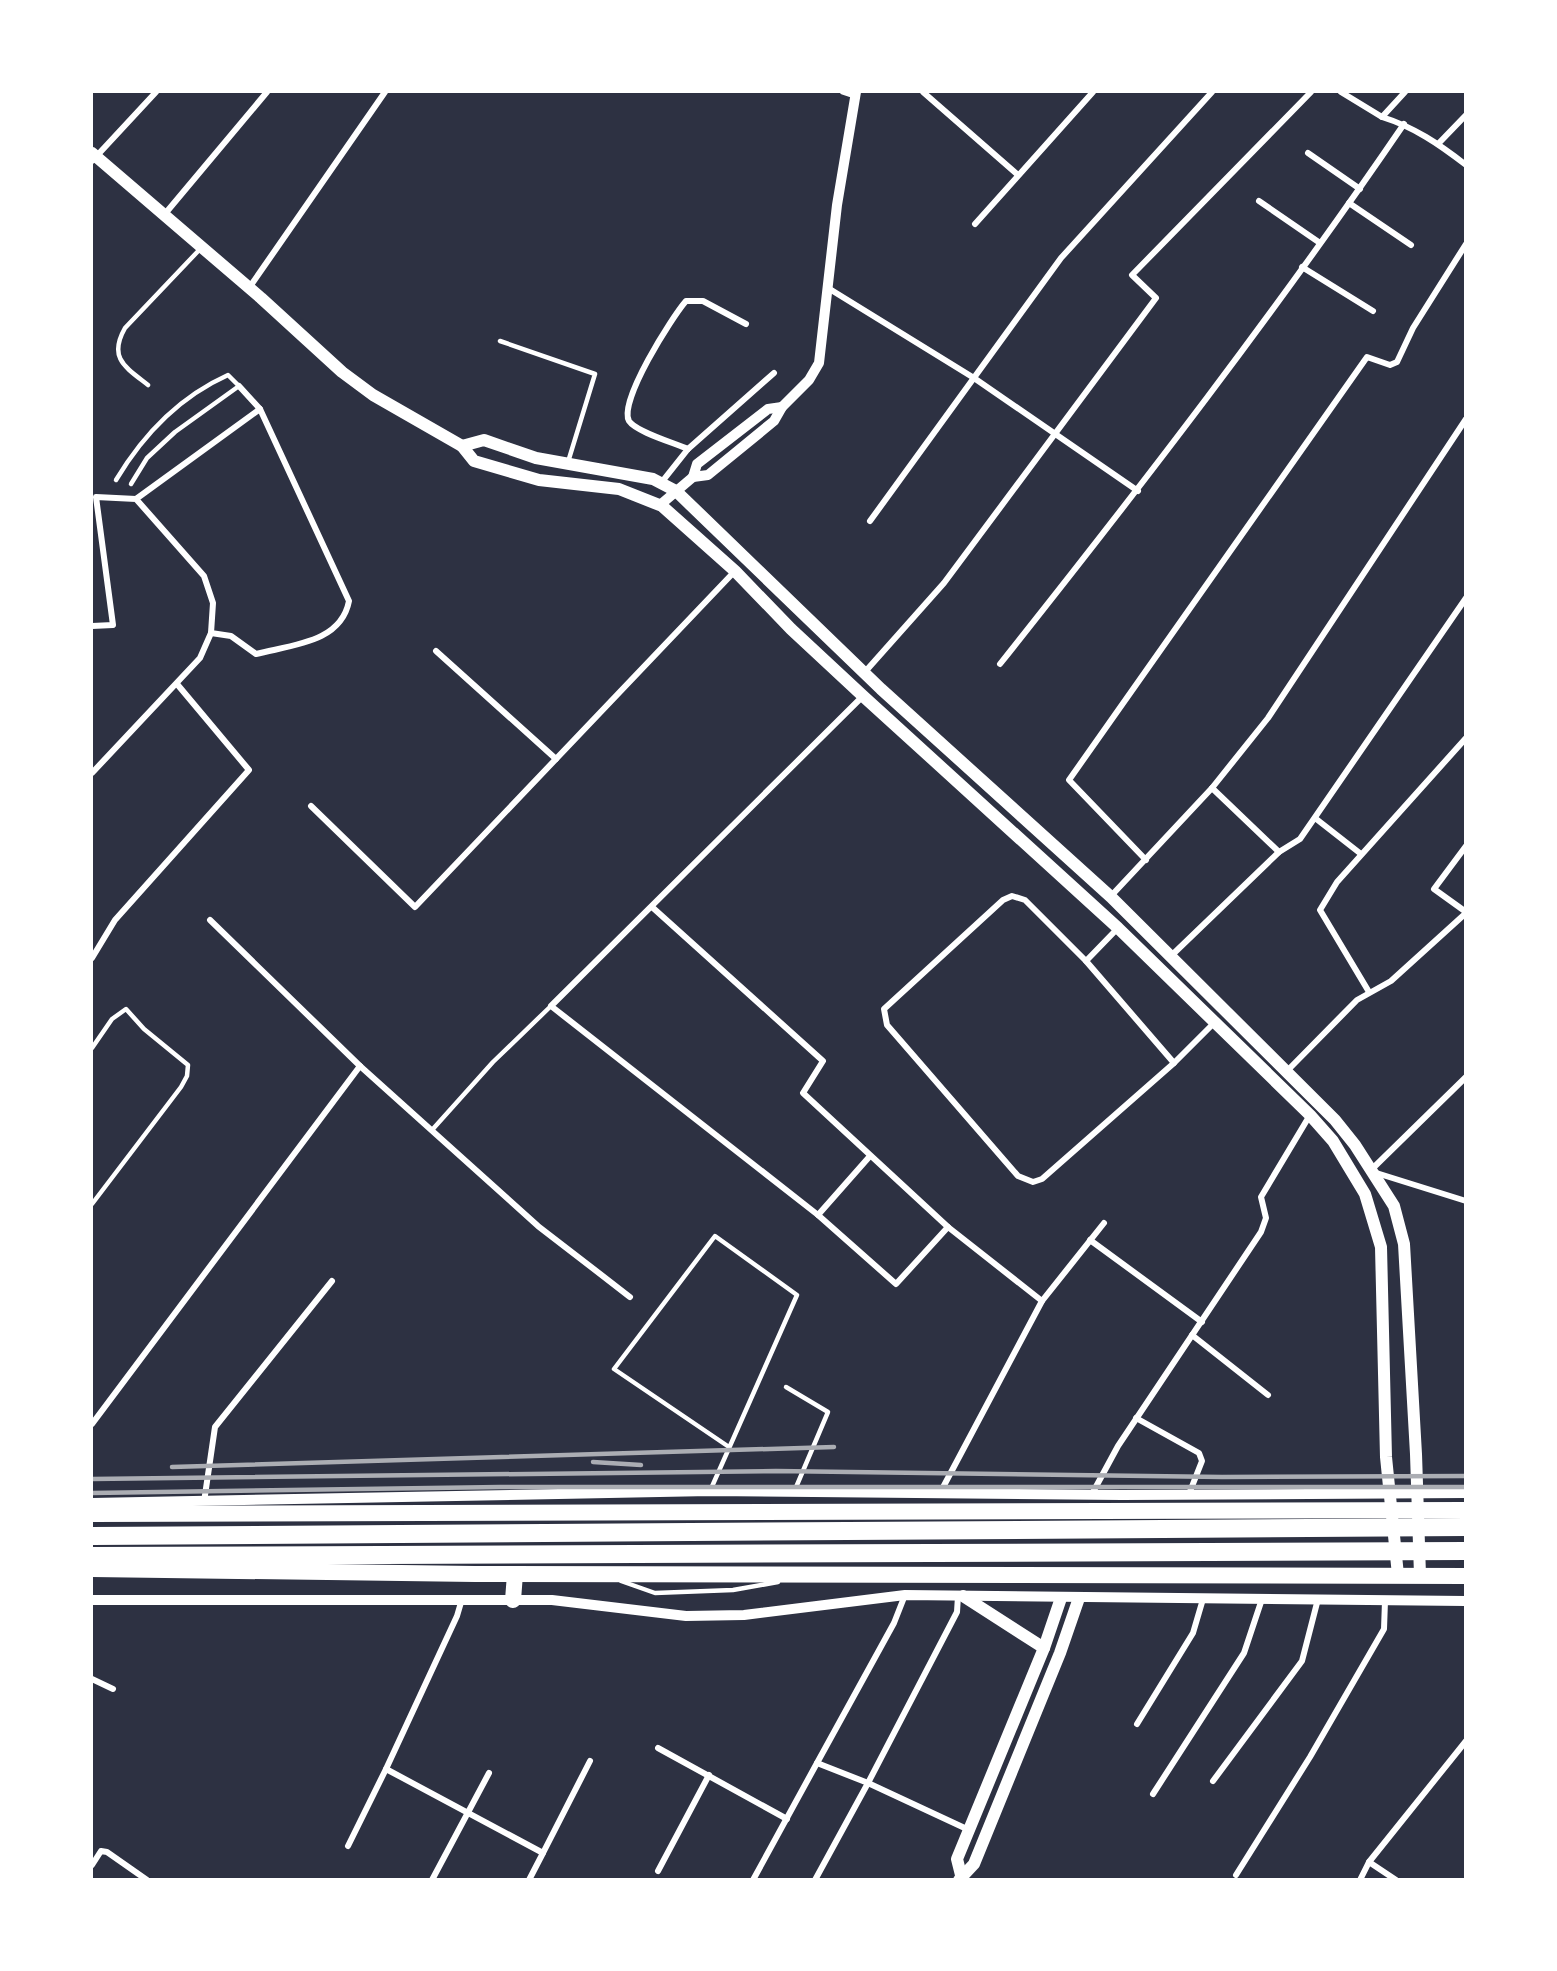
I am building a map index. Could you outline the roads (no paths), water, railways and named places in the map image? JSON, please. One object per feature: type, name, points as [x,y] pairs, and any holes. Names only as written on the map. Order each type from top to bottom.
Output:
[{"type":"highway","points":[[92,1515],[1392,1511],[1416,1502],[1466,1510]]},
{"type":"highway","points":[[92,1536],[1466,1527]]},
{"type":"highway","points":[[92,1556],[1466,1551]]},
{"type":"highway","points":[[92,1569],[514,1574],[1466,1576]]},
{"type":"highway","points":[[513,1600],[514,1574]]},
{"type":"main road","points":[[93,157],[202,247],[342,372],[365,389],[462,446],[474,461],[539,480],[619,489],[660,505],[735,571],[791,629],[863,696],[1118,928],[1310,1115],[1333,1142],[1365,1194],[1381,1247],[1386,1457],[1398,1575]]},
{"type":"main road","points":[[462,446],[484,440],[520,454],[567,465],[620,471],[661,483],[676,491],[864,674],[1111,897],[1335,1120],[1355,1145],[1394,1206],[1404,1244],[1416,1454],[1420,1575]]},
{"type":"main road","points":[[961,1596],[1044,1648]]},
{"type":"main road","points":[[960,1877],[957,1859],[1044,1648],[1061,1598]]},
{"type":"main road","points":[[960,1877],[974,1864],[1060,1653],[1079,1598]]},
{"type":"street","points":[[93,157],[156,92]]},
{"type":"street","points":[[164,215],[267,92]]},
{"type":"street","points":[[249,288],[385,92]]},
{"type":"street","points":[[923,92],[1018,175]]},
{"type":"street","points":[[975,224],[1091,92]]},
{"type":"street","points":[[870,521],[1061,258],[1212,92]]},
{"type":"street","points":[[864,674],[944,582],[1156,298],[1132,275],[1311,92]]},
{"type":"street","points":[[1341,92],[1382,117],[1404,124],[1439,143],[1466,165]]},
{"type":"street","points":[[1382,117],[1405,92]]},
{"type":"street","points":[[660,505],[693,477],[708,475],[774,421],[782,407],[809,380],[819,363],[855,94]]},
{"type":"street","points":[[1439,143],[1466,115]]},
{"type":"street","points":[[1000,664],[1138,491],[1360,189],[1404,124]]},
{"type":"street","points":[[1308,153],[1360,189]]},
{"type":"street","points":[[1259,201],[1320,243]]},
{"type":"street","points":[[1349,203],[1411,245]]},
{"type":"street","points":[[1146,860],[1068,780],[1367,357],[1390,365],[1397,362],[1413,328],[1466,244]]},
{"type":"street","points":[[1302,267],[1373,312]]},
{"type":"street","points":[[828,288],[975,378],[1138,491]]},
{"type":"street","points":[[688,449],[629,421],[627,412],[634,391],[672,317],[686,301],[703,301],[747,324]]},
{"type":"street","points":[[661,483],[688,449],[774,373]]},
{"type":"street","points":[[211,633],[231,636],[256,654],[324,636],[341,623],[349,601],[260,409],[239,386]]},
{"type":"street","points":[[92,626],[113,625],[94,497],[135,499],[260,409]]},
{"type":"street","points":[[1111,897],[1212,788],[1268,718],[1466,419]]},
{"type":"street","points":[[92,773],[200,658],[211,633],[213,603],[204,576],[135,499]]},
{"type":"street","points":[[311,806],[415,907],[735,571]]},
{"type":"street","points":[[1171,956],[1279,852],[1300,839],[1466,598]]},
{"type":"street","points":[[436,651],[556,759]]},
{"type":"street","points":[[92,958],[115,920],[249,770],[177,684]]},
{"type":"street","points":[[863,696],[551,1006],[818,1215],[896,1284],[948,1227]]},
{"type":"street","points":[[1369,992],[1320,910],[1337,882],[1466,738]]},
{"type":"street","points":[[1212,788],[1279,852]]},
{"type":"street","points":[[1314,818],[1361,854]]},
{"type":"street","points":[[1287,1071],[1357,1000],[1391,981],[1466,912],[1434,889],[1466,846]]},
{"type":"street","points":[[1174,1063],[1086,961],[1025,900],[1012,896],[1003,900],[884,1009],[883,1016],[894,1034],[1017,1176],[1026,1181],[1042,1179],[1174,1063],[1215,1022]]},
{"type":"street","points":[[652,908],[823,1062],[804,1093],[948,1227],[1042,1301]]},
{"type":"street","points":[[210,920],[360,1066],[432,1131],[538,1226],[630,1297]]},
{"type":"street","points":[[1086,961],[1118,928]]},
{"type":"street","points":[[92,1424],[360,1066]]},
{"type":"street","points":[[1466,1077],[1370,1171],[1466,1201]]},
{"type":"street","points":[[1092,1494],[1136,1418],[1261,1232],[1266,1218],[1261,1197],[1310,1115]]},
{"type":"street","points":[[818,1215],[870,1156]]},
{"type":"street","points":[[940,1493],[1042,1301],[1104,1223]]},
{"type":"street","points":[[1090,1240],[1202,1322]]},
{"type":"street","points":[[204,1502],[215,1427],[332,1281]]},
{"type":"street","points":[[1192,1335],[1268,1395]]},
{"type":"street","points":[[1136,1418],[1199,1453],[1202,1461],[1189,1494]]},
{"type":"street","points":[[92,1503],[710,1491],[1092,1494],[1391,1493],[1416,1502],[1466,1493]]},
{"type":"street","points":[[753,1880],[894,1623],[905,1595]]},
{"type":"street","points":[[92,1600],[552,1600],[686,1616],[744,1615],[905,1595],[1466,1600]]},
{"type":"street","points":[[815,1880],[957,1612],[961,1596]]},
{"type":"street","points":[[348,1846],[386,1769],[462,1599]]},
{"type":"street","points":[[1137,1724],[1193,1633],[1203,1599]]},
{"type":"street","points":[[1153,1794],[1244,1653],[1262,1599]]},
{"type":"street","points":[[1213,1781],[1302,1661],[1318,1599]]},
{"type":"street","points":[[1236,1875],[1310,1757],[1384,1629],[1385,1601]]},
{"type":"street","points":[[92,1679],[113,1689]]},
{"type":"street","points":[[1360,1880],[1369,1863],[1466,1741]]},
{"type":"street","points":[[658,1748],[787,1819]]},
{"type":"street","points":[[529,1880],[590,1761]]},
{"type":"street","points":[[817,1763],[868,1783],[969,1830]]},
{"type":"street","points":[[386,1769],[467,1815],[543,1853]]},
{"type":"street","points":[[432,1880],[489,1773]]},
{"type":"street","points":[[658,1871],[709,1775]]},
{"type":"street","points":[[92,1865],[101,1851],[107,1852],[147,1880]]},
{"type":"street","points":[[1369,1863],[1396,1880]]},
{"type":"lane","points":[[842,92],[855,94]]},
{"type":"lane","points":[[148,385],[124,365],[118,355],[118,340],[125,328],[202,247]]},
{"type":"lane","points":[[500,340],[595,374],[567,465]]},
{"type":"lane","points":[[116,480],[137,445],[168,414],[196,393],[228,375],[239,386],[175,432],[147,458],[132,484]]},
{"type":"lane","points":[[432,1131],[493,1062],[551,1006]]},
{"type":"lane","points":[[92,1048],[112,1019],[126,1009],[144,1029],[188,1065],[187,1076],[181,1087],[92,1204]]},
{"type":"lane","points":[[710,1491],[797,1295],[714,1236],[614,1369],[729,1447]]},
{"type":"lane","points":[[786,1387],[828,1412],[794,1492]]},
{"type":"railway","points":[[172,1467],[834,1447]]},
{"type":"railway","points":[[593,1462],[641,1465]]},
{"type":"railway","points":[[92,1479],[776,1471],[1222,1477],[1466,1476]]},
{"type":"railway","points":[[92,1493],[500,1487],[1466,1487]]}]
